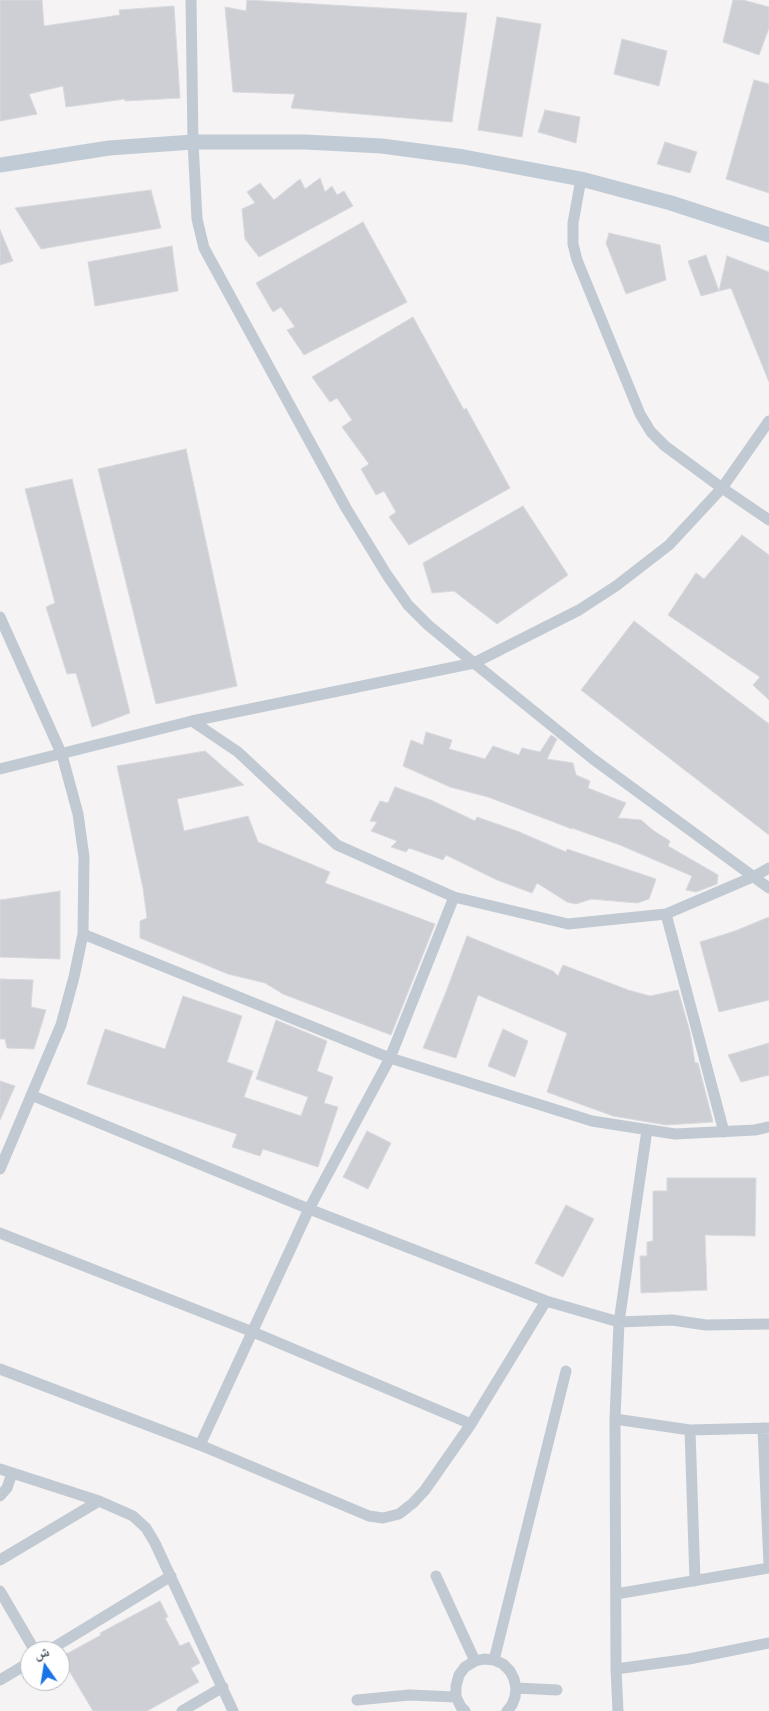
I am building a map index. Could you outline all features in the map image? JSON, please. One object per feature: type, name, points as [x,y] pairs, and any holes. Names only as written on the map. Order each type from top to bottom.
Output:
[{"type":"street","points":[[191,0],[193,142],[197,219],[204,248],[346,508],[387,575],[408,604],[428,625],[474,663],[593,759],[769,888]]},
{"type":"street","points":[[0,165],[109,148],[193,142],[304,142],[382,146],[464,157],[581,178],[672,202],[769,235]]},
{"type":"street","points":[[581,178],[573,223],[573,244],[576,260],[640,414],[651,432],[665,446],[769,520]]},
{"type":"street","points":[[0,769],[192,721],[474,663],[579,610],[616,586],[669,545],[722,488],[769,421]]},
{"type":"street","points":[[0,617],[62,755],[78,814],[84,857],[83,934],[74,977],[61,1025],[0,1169]]},
{"type":"street","points":[[192,721],[238,752],[337,845],[454,897],[568,924],[666,914],[755,876],[769,868]]},
{"type":"street","points":[[200,1445],[309,1210],[390,1058],[454,897]]},
{"type":"street","points":[[666,914],[724,1132]]},
{"type":"street","points":[[83,934],[390,1058],[592,1121],[675,1134],[756,1130],[769,1127]]},
{"type":"street","points":[[31,1095],[309,1210],[546,1301],[619,1322],[672,1320],[706,1325],[769,1324]]},
{"type":"street","points":[[618,1711],[616,1669],[615,1419],[619,1322],[647,1130]]},
{"type":"street","points":[[0,1233],[253,1332],[472,1424]]},
{"type":"street","points":[[0,1369],[200,1445],[369,1516],[383,1518],[399,1514],[425,1490],[472,1424],[546,1301]]},
{"type":"street","points":[[494,1660],[566,1371]]},
{"type":"street","points":[[615,1419],[690,1430],[766,1428],[769,1567],[695,1582],[616,1594]]},
{"type":"street","points":[[690,1430],[695,1582]]},
{"type":"street","points":[[0,1469],[100,1501],[133,1516],[146,1528],[171,1576],[234,1711]]},
{"type":"street","points":[[0,1496],[7,1488],[12,1473]]},
{"type":"street","points":[[0,1560],[100,1501]]},
{"type":"street","points":[[64,1641],[171,1576]]},
{"type":"street","points":[[436,1576],[475,1661]]},
{"type":"street","points":[[0,1591],[29,1641]]},
{"type":"street","points":[[616,1669],[689,1659],[769,1643]]},
{"type":"street","points":[[465,1711],[456,1696],[459,1676],[465,1667],[475,1661],[484,1659],[494,1660],[503,1664],[510,1670],[514,1679],[515,1696],[507,1711]]},
{"type":"street","points":[[0,1680],[20,1668]]},
{"type":"street","points":[[182,1711],[223,1687]]},
{"type":"street","points":[[516,1688],[557,1690]]},
{"type":"street","points":[[357,1700],[409,1695],[456,1696]]},
{"type":"building","points":[[0,0],[42,0],[44,26],[120,15],[119,10],[174,6],[180,98],[125,101],[125,99],[66,107],[63,86],[29,94],[37,114],[0,121]]},
{"type":"building","points":[[247,0],[467,13],[452,122],[291,108],[295,94],[233,92],[225,7],[246,11]]},
{"type":"building","points":[[733,0],[743,0],[769,7],[769,28],[759,55],[723,42]]},
{"type":"building","points":[[497,17],[541,24],[522,137],[478,130]]},
{"type":"building","points":[[622,39],[667,51],[659,86],[614,74]]},
{"type":"building","points":[[754,80],[769,84],[769,193],[726,179]]},
{"type":"building","points":[[545,110],[580,117],[576,143],[538,132]]},
{"type":"building","points":[[665,142],[697,152],[690,173],[657,164]]},
{"type":"building","points":[[320,178],[325,192],[332,186],[337,195],[344,191],[353,206],[259,257],[245,239],[242,209],[255,203],[247,192],[260,183],[274,200],[300,179],[305,189]]},
{"type":"building","points":[[151,190],[161,228],[41,249],[15,208]]},
{"type":"building","points":[[363,222],[407,302],[304,355],[287,330],[295,327],[281,307],[273,312],[256,283]]},
{"type":"building","points":[[0,230],[13,261],[0,265]]},
{"type":"building","points":[[609,233],[660,245],[666,280],[626,294],[606,243]]},
{"type":"building","points":[[172,246],[178,291],[95,306],[88,262]]},
{"type":"building","points":[[706,255],[719,291],[701,296],[688,261]]},
{"type":"building","points":[[727,256],[769,272],[769,382],[731,288],[719,291]]},
{"type":"building","points":[[413,317],[464,410],[466,408],[510,488],[409,545],[389,517],[396,512],[384,491],[376,495],[361,469],[369,464],[342,427],[352,420],[337,398],[330,402],[312,377]]},
{"type":"building","points":[[186,449],[237,686],[156,704],[98,469]]},
{"type":"building","points":[[72,479],[130,713],[92,727],[76,673],[67,674],[46,607],[55,603],[25,489]]},
{"type":"building","points":[[523,506],[568,575],[497,624],[454,591],[432,593],[423,563]]},
{"type":"building","points":[[742,535],[769,555],[769,700],[753,685],[760,677],[668,615],[696,573],[704,579]]},
{"type":"building","points":[[634,621],[769,724],[769,835],[581,690]]},
{"type":"building","points":[[426,732],[452,740],[449,749],[485,759],[493,746],[519,755],[522,748],[540,752],[551,735],[557,739],[547,759],[573,763],[576,775],[590,781],[588,788],[626,803],[618,818],[641,820],[670,841],[668,846],[718,875],[717,884],[696,892],[686,890],[692,876],[620,845],[488,797],[450,787],[403,766],[411,740],[423,745]]},
{"type":"building","points":[[205,751],[244,785],[177,799],[184,831],[248,816],[258,842],[330,872],[325,883],[435,924],[391,1035],[283,994],[265,983],[228,974],[140,938],[140,921],[147,918],[143,888],[117,766]]},
{"type":"building","points":[[395,787],[431,800],[475,821],[477,817],[517,831],[566,852],[567,849],[656,879],[649,899],[637,903],[591,899],[576,904],[567,902],[537,883],[532,893],[497,880],[446,855],[443,860],[409,848],[406,852],[391,847],[397,841],[371,831],[377,822],[370,821],[380,801],[388,803]]},
{"type":"building","points":[[60,891],[60,959],[0,957],[0,900]]},
{"type":"building","points":[[769,917],[769,1000],[719,1012],[700,942],[735,931]]},
{"type":"building","points":[[467,936],[553,971],[558,976],[563,965],[628,990],[650,996],[678,990],[690,1032],[695,1063],[698,1063],[713,1122],[666,1125],[613,1116],[547,1092],[567,1033],[478,995],[456,1058],[423,1048]]},
{"type":"building","points":[[0,979],[33,980],[31,1007],[46,1010],[34,1049],[7,1048],[5,1039],[0,1039]]},
{"type":"building","points":[[183,996],[242,1016],[227,1062],[253,1071],[244,1097],[301,1116],[308,1097],[256,1079],[276,1020],[327,1041],[317,1071],[333,1077],[324,1103],[338,1107],[318,1167],[263,1149],[260,1156],[232,1147],[237,1134],[87,1084],[105,1029],[165,1049]]},
{"type":"building","points":[[503,1029],[528,1041],[515,1077],[488,1066]]},
{"type":"building","points":[[769,1043],[769,1075],[741,1082],[728,1055]]},
{"type":"building","points":[[0,1081],[15,1086],[0,1120]]},
{"type":"building","points":[[367,1131],[391,1143],[368,1189],[343,1177]]},
{"type":"building","points":[[667,1178],[756,1178],[755,1236],[705,1235],[707,1290],[641,1293],[640,1256],[647,1256],[647,1242],[653,1241],[653,1191],[667,1191]]},
{"type":"building","points":[[566,1205],[594,1219],[563,1277],[535,1263]]},
{"type":"building","points":[[160,1601],[168,1617],[165,1618],[180,1646],[189,1642],[200,1663],[191,1668],[199,1682],[147,1711],[93,1711],[70,1672],[70,1652],[101,1635],[100,1633]]}]
